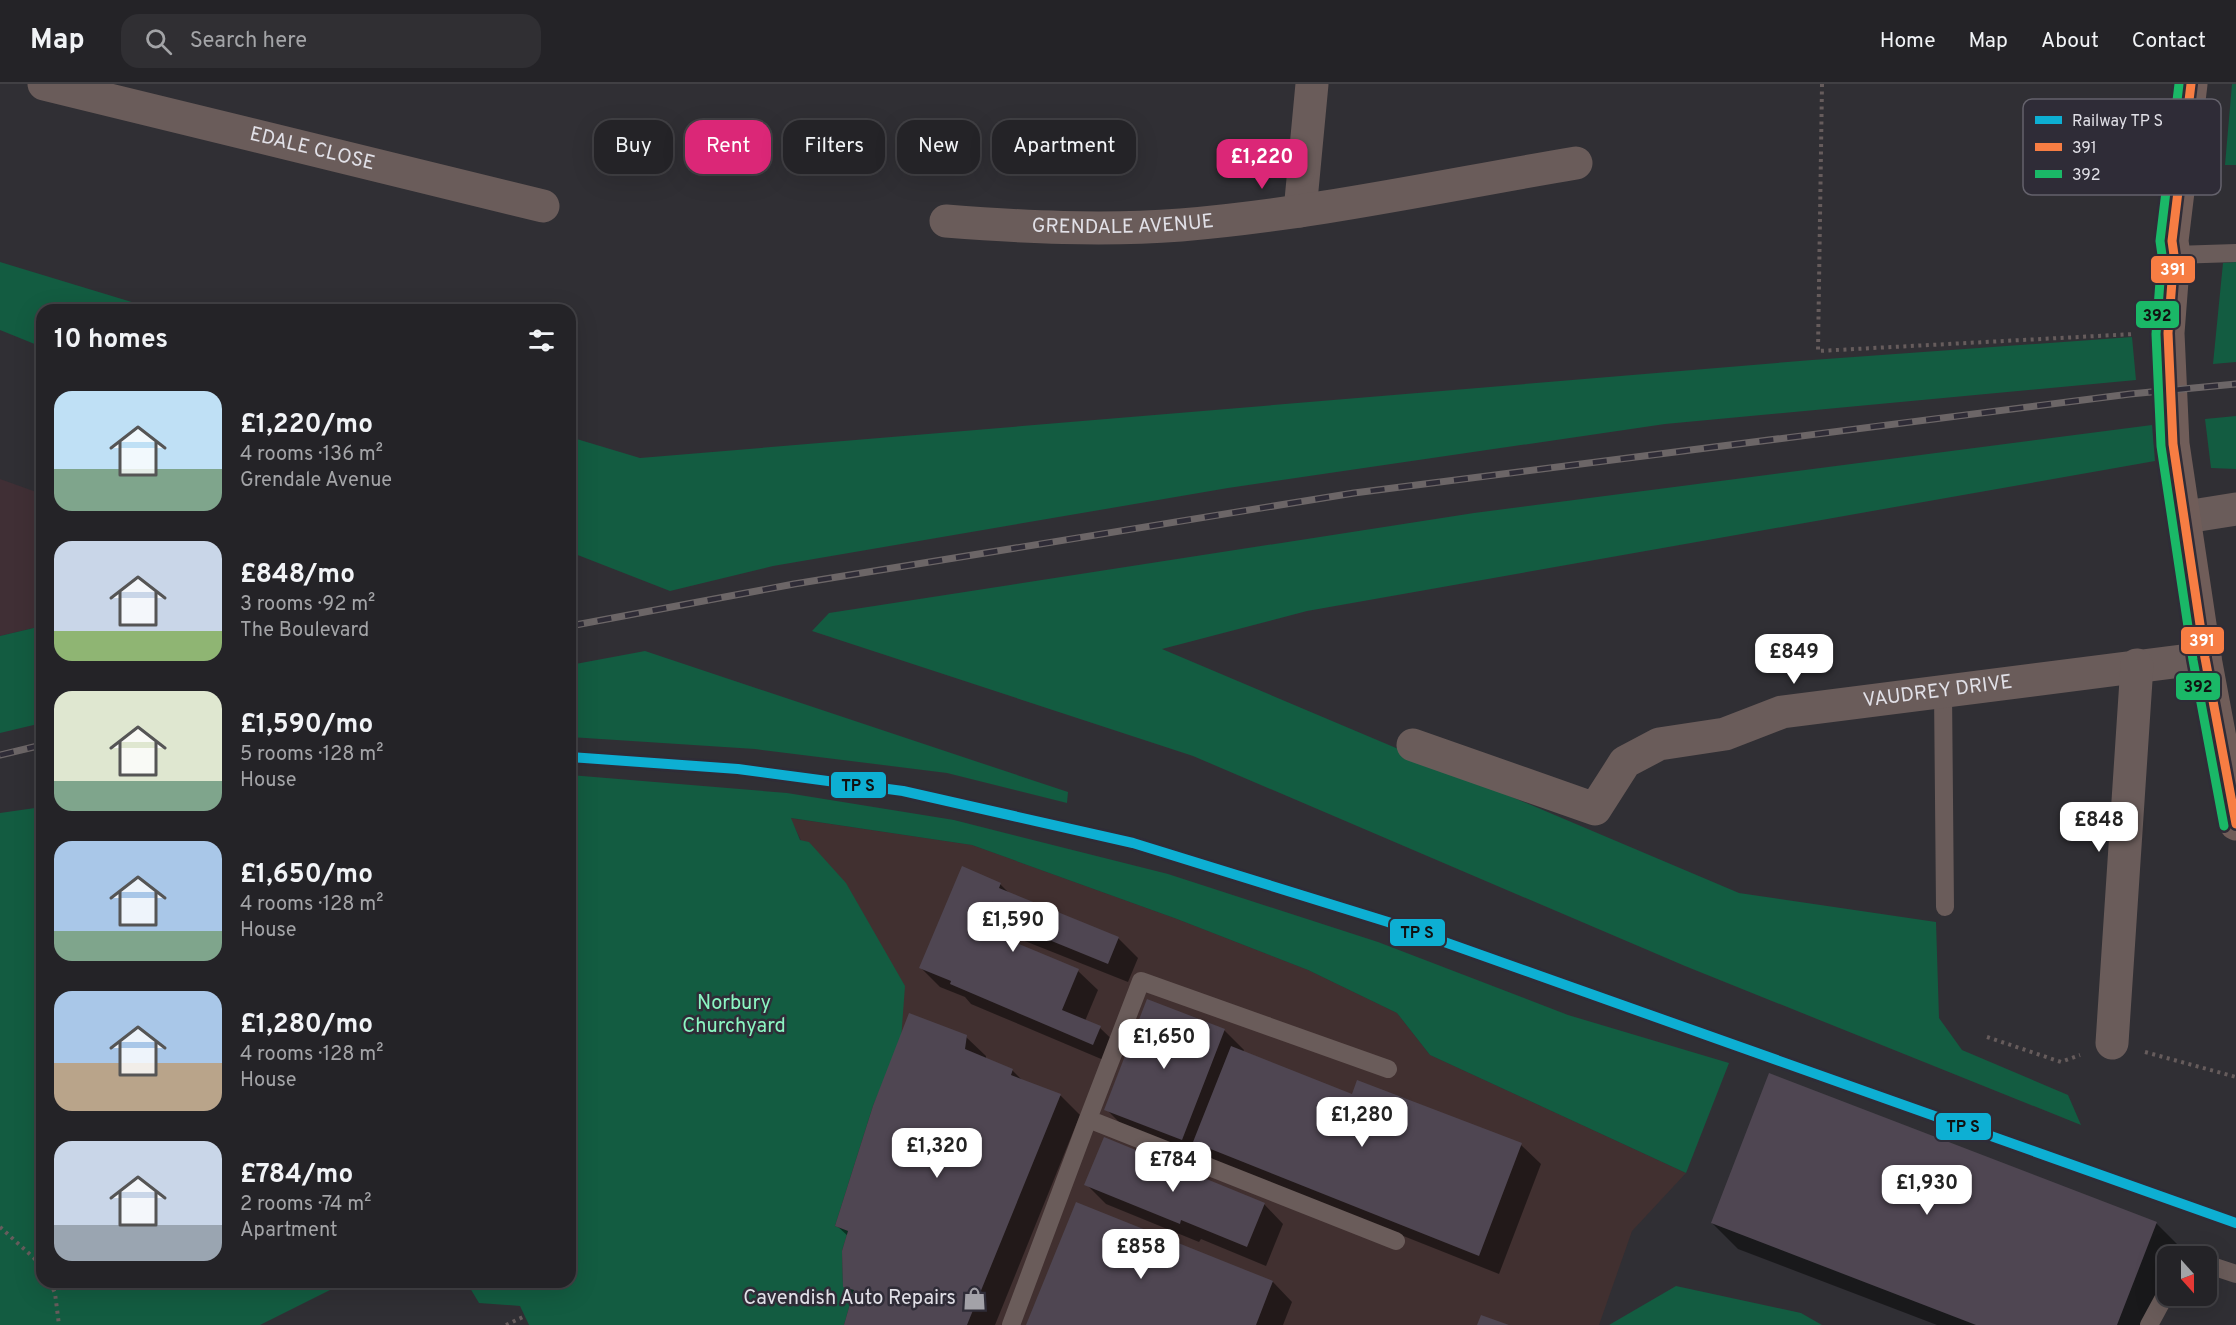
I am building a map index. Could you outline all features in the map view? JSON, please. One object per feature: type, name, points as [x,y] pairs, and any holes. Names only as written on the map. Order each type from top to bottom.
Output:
[{"type":"street","name":"EDALE CLOSE","points":[[44,84],[83,88],[543,206]]},
{"type":"street","points":[[1300,211],[1312,84]]},
{"type":"street","points":[[2189,99],[2191,84]]},
{"type":"street","name":"GRENDALE AVENUE","points":[[946,220],[1066,228],[1181,225],[1300,211],[1576,163]]},
{"type":"street","points":[[2178,195],[2172,241],[2174,255],[2168,333],[2173,444],[2186,517],[2205,658],[2230,745],[2236,824]]},
{"type":"street","points":[[2186,517],[2236,509]]},
{"type":"street","name":"VAUDREY DRIVE","points":[[1413,745],[1606,814],[1625,762],[1659,744],[1725,734],[1782,712],[2205,658]]},
{"type":"street","points":[[2112,1043],[2137,665]]},
{"type":"lane","points":[[2174,255],[2236,253]]},
{"type":"lane","points":[[1943,691],[1945,907]]},
{"type":"lane","points":[[1011,1325],[1141,981],[1388,1069]]},
{"type":"lane","points":[[1088,1119],[1396,1241]]},
{"type":"lane","points":[[2217,1268],[2236,1274]]},
{"type":"lane","points":[[2149,1325],[2159,1306]]},
{"type":"path","points":[[1822,84],[1818,351],[2168,333]]},
{"type":"path","points":[[1987,1037],[2061,1062],[2112,1043]]},
{"type":"path","points":[[2171,1060],[2236,1077]]},
{"type":"path","points":[[0,1227],[36,1261]]},
{"type":"path","points":[[53,1288],[59,1325]]},
{"type":"path","points":[[506,1325],[525,1316]]},
{"type":"shaded area","points":[[0,479],[36,492],[36,627],[0,636]]},
{"type":"shaded area","points":[[790,818],[972,845],[1177,919],[1308,970],[1397,1013],[1430,1055],[1686,1173],[1632,1231],[1599,1325],[844,1325],[854,1290],[843,1287],[842,1251],[847,1231],[835,1226],[873,1106],[901,1040]]},
{"type":"green space","points":[[2232,84],[2236,84],[2236,165],[2225,165]]},
{"type":"green space","points":[[0,262],[138,304],[36,304],[36,345],[0,330]]},
{"type":"green space","points":[[2236,262],[2236,362],[2213,364],[2223,263]]},
{"type":"green space","points":[[2132,337],[2136,380],[1665,424],[1228,488],[773,566],[670,591],[576,554],[576,439],[640,458],[1812,360]]},
{"type":"green space","points":[[2236,416],[2236,469],[2211,468],[2205,419]]},
{"type":"green space","points":[[2152,425],[2155,461],[1307,611],[1162,649],[1739,893],[1936,922],[1939,1018],[1962,1050],[2068,1095],[2081,1125],[1685,966],[1193,756],[812,631],[829,613],[1474,513]]},
{"type":"green space","points":[[36,627],[36,724],[0,733],[0,636]]},
{"type":"green space","points":[[645,651],[1068,792],[1067,803],[947,773],[755,749],[576,737],[576,664]]},
{"type":"green space","name":"Norbury Churchyard","points":[[576,775],[787,793],[954,820],[1168,874],[1378,942],[1568,1015],[1729,1063],[1686,1173],[1430,1055],[1397,1013],[1308,970],[1177,919],[972,845],[791,818],[800,840],[809,842],[846,883],[905,986],[901,1040],[873,1106],[835,1226],[848,1231],[842,1251],[843,1286],[854,1290],[844,1325],[529,1325],[520,1306],[479,1303],[470,1288],[576,1288]]},
{"type":"green space","points":[[36,808],[36,1288],[334,1288],[260,1325],[0,1325],[0,813]]},
{"type":"green space","points":[[1676,1286],[1801,1313],[1822,1325],[1609,1325]]},
{"type":"building","points":[[962,866],[1001,883],[999,888],[1119,937],[1108,964],[988,915],[993,901],[981,928],[1079,969],[1062,1010],[1101,1026],[1093,1045],[950,984],[951,981],[919,968]]},
{"type":"building","points":[[1147,999],[1225,1029],[1182,1140],[1104,1110]]},
{"type":"building","points":[[909,1013],[967,1035],[965,1049],[1013,1069],[1011,1075],[1061,1094],[967,1325],[844,1325],[854,1290],[843,1287],[842,1251],[848,1231],[835,1226],[873,1106]]},
{"type":"building","points":[[1231,1046],[1352,1094],[1357,1080],[1522,1143],[1479,1256],[1193,1142]]},
{"type":"building","points":[[1769,1073],[2157,1222],[2117,1325],[1976,1325],[1711,1223]]},
{"type":"building","points":[[1104,1137],[1265,1203],[1247,1247],[1181,1220],[1180,1224],[1084,1185]]},
{"type":"building","points":[[1076,1202],[1273,1281],[1256,1325],[1026,1325]]},
{"type":"building","points":[[1481,1315],[1509,1325],[1477,1325]]},
{"type":"railway","points":[[576,625],[794,584],[1354,493],[2130,394],[2236,384]]},
{"type":"railway","points":[[0,755],[36,746]]},
{"type":"transit line","name":"392","points":[[2177,99],[2179,84]]},
{"type":"transit line","name":"391","points":[[2189,99],[2191,84]]},
{"type":"transit line","name":"392","points":[[2166,195],[2160,241],[2162,255],[2156,334],[2161,446],[2193,660],[2224,826]]},
{"type":"transit line","name":"391","points":[[2178,195],[2172,241],[2174,255],[2168,333],[2173,444],[2205,658],[2236,824]]},
{"type":"transit line","points":[[576,757],[738,769],[903,791],[1133,843],[1388,922],[2236,1223]]},
{"type":"place","name":"Cavendish Auto Repairs","points":[[974,1299]]}]
